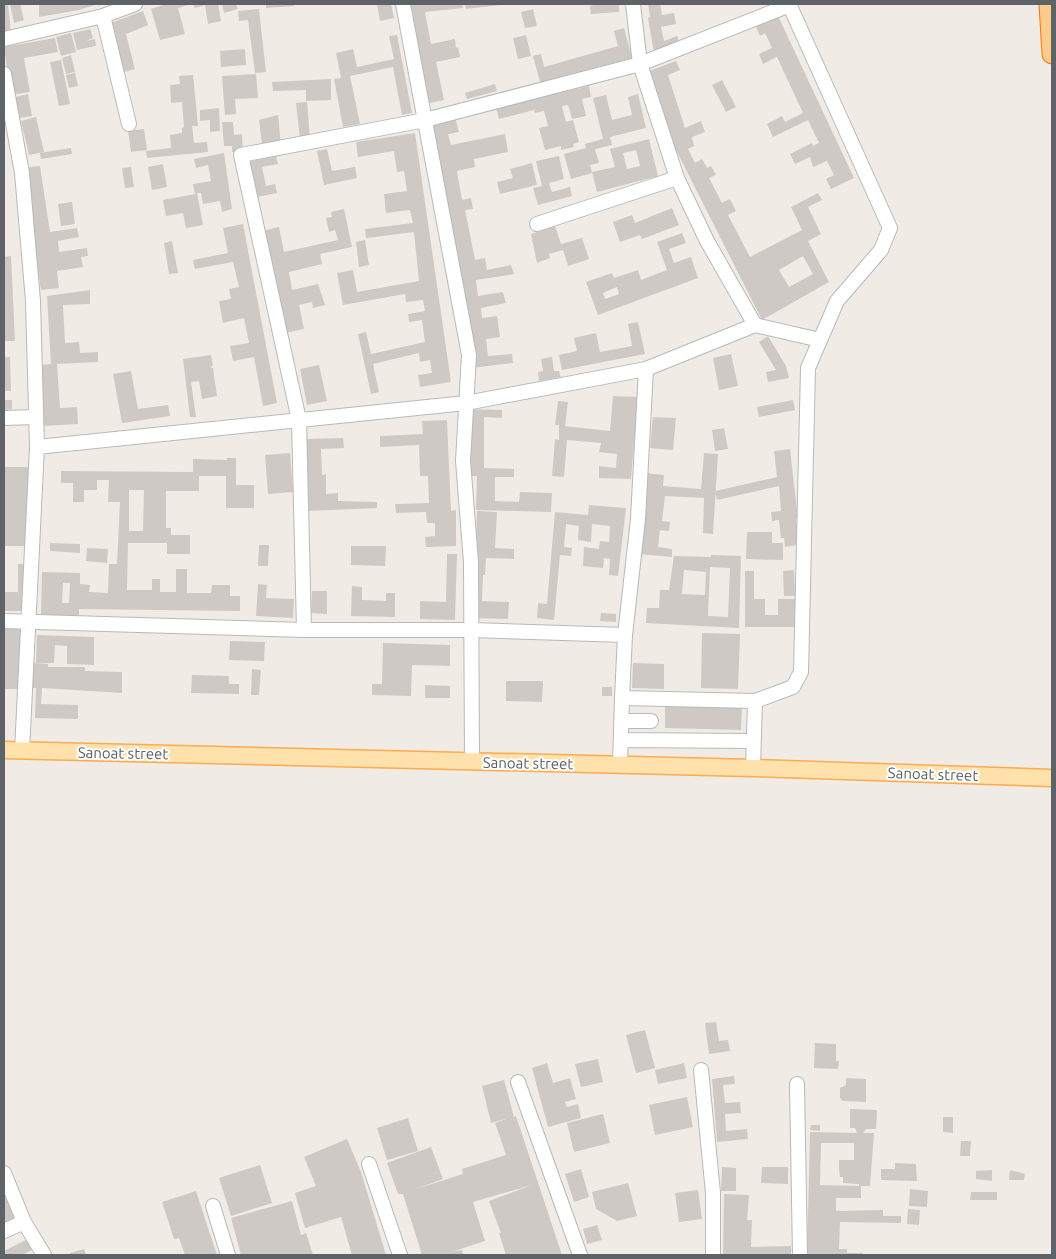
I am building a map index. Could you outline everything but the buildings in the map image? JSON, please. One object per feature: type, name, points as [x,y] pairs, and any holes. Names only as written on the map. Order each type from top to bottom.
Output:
[{"type":"highway","points":[[1049,4],[1052,54]]},
{"type":"main road","name":"Sanoat street","points":[[4,750],[753,768],[1052,778]]},
{"type":"street","points":[[4,39],[103,16],[135,4]]},
{"type":"street","points":[[402,4],[469,355],[463,461],[471,562],[472,761]]},
{"type":"street","points":[[633,4],[640,64],[677,178],[706,240],[755,325]]},
{"type":"street","points":[[304,630],[299,420],[241,155],[425,120],[640,64],[789,4],[890,228],[881,250],[837,301],[808,368],[800,672],[793,687],[756,701],[724,696],[622,698]]},
{"type":"street","points":[[103,16],[130,124]]},
{"type":"street","points":[[4,74],[22,173],[33,301],[37,447],[22,751]]},
{"type":"street","points":[[537,224],[677,178]]},
{"type":"street","points":[[37,447],[466,403],[646,370],[755,325],[820,340]]},
{"type":"street","points":[[620,765],[625,635],[638,519],[646,370]]},
{"type":"street","points":[[4,418],[36,417]]},
{"type":"street","points":[[4,621],[304,630],[472,630],[625,635]]},
{"type":"street","points":[[753,768],[756,701]]},
{"type":"street","points":[[622,720],[651,721]]},
{"type":"street","points":[[621,740],[754,741]]},
{"type":"street","points":[[700,1070],[713,1194],[714,1255]]},
{"type":"street","points":[[518,1082],[580,1255]]},
{"type":"street","points":[[797,1084],[800,1255]]},
{"type":"street","points":[[369,1164],[400,1255]]},
{"type":"street","points":[[4,1173],[24,1222],[44,1255]]},
{"type":"street","points":[[213,1206],[228,1255]]},
{"type":"street","points":[[4,1231],[24,1222]]}]
